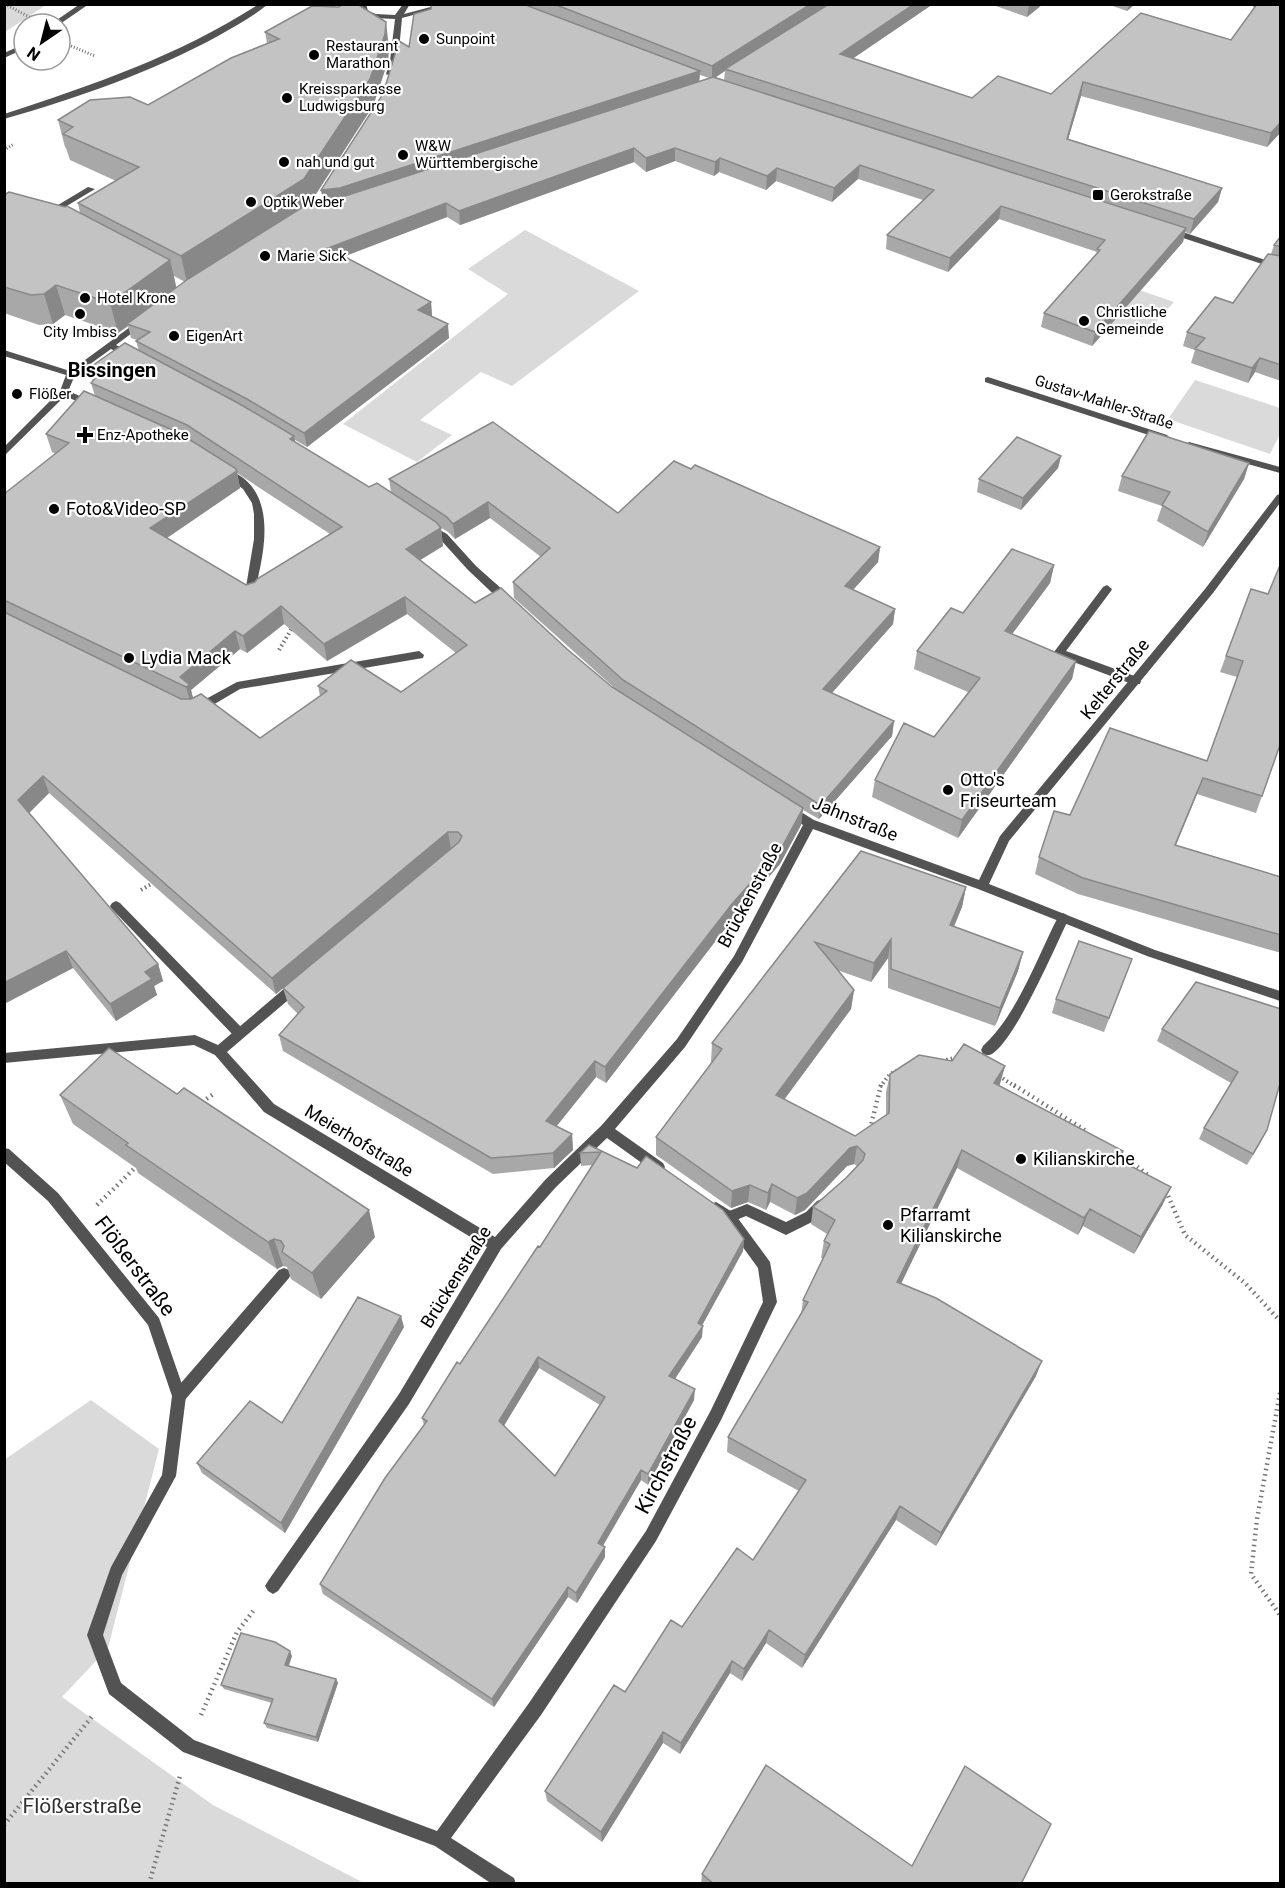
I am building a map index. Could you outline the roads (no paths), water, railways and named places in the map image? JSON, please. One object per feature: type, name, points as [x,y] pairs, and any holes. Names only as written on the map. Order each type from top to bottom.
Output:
[{"type":"street","points":[[72,13],[86,4]]},
{"type":"street","points":[[4,117],[133,72],[195,44],[265,4]]},
{"type":"street","points":[[362,4],[362,9],[370,15],[385,17],[414,15],[451,4]]},
{"type":"street","points":[[388,80],[394,61],[399,15],[407,4]]},
{"type":"street","points":[[1249,4],[1281,13]]},
{"type":"street","points":[[55,220],[45,215],[91,189]]},
{"type":"street","points":[[1163,229],[1281,268]]},
{"type":"street","points":[[4,453],[64,393],[71,374],[147,319]]},
{"type":"street","points":[[110,345],[138,360]]},
{"type":"street","points":[[4,353],[71,374]]},
{"type":"street","name":"Gustav-Mahler-Straße","points":[[988,380],[1170,439]]},
{"type":"street","points":[[64,393],[105,411]]},
{"type":"street","name":"Gustav-Mahler-Straße","points":[[1181,442],[1281,470]]},
{"type":"street","points":[[214,465],[243,482],[253,494],[260,524],[251,587],[254,595]]},
{"type":"street","name":"Kelterstraße","points":[[982,886],[1004,839],[1209,591],[1281,497]]},
{"type":"street","points":[[423,523],[442,536],[472,568],[514,606]]},
{"type":"street","points":[[1107,589],[1059,652],[1136,681]]},
{"type":"street","points":[[185,710],[237,686],[419,655]]},
{"type":"street","name":"Jahnstraße","points":[[781,805],[810,823],[982,886],[1151,953],[1281,996]]},
{"type":"street","name":"Brückenstraße","points":[[273,1586],[404,1399],[496,1245],[551,1184],[606,1130],[681,1043],[738,959],[810,823]]},
{"type":"street","points":[[116,906],[239,1033]]},
{"type":"street","points":[[987,1050],[995,1045],[1022,999],[1063,918]]},
{"type":"street","points":[[219,1051],[303,981]]},
{"type":"street","name":"Meierhofstraße","points":[[4,1058],[195,1040],[219,1051],[269,1108],[496,1245]]},
{"type":"street","points":[[606,1130],[672,1177]]},
{"type":"street","name":"Flößerstraße","points":[[4,1153],[53,1197],[154,1322],[179,1396],[169,1476],[117,1572],[95,1635],[115,1688],[189,1746],[440,1840]]},
{"type":"street","points":[[729,1217],[747,1210],[786,1229],[811,1216],[832,1194]]},
{"type":"street","name":"Kirchstraße","points":[[440,1840],[535,1709],[651,1536],[716,1415],[770,1302],[765,1266],[729,1217],[701,1197]]},
{"type":"street","points":[[179,1396],[284,1274]]},
{"type":"street","points":[[440,1840],[508,1884]]},
{"type":"place","name":"Sunpoint","points":[[424,39]]},
{"type":"place","name":"Restaurant Marathon","points":[[314,55]]},
{"type":"place","name":"Kreissparkasse Ludwigsburg","points":[[287,98]]},
{"type":"place","name":"W&W Württembergische","points":[[403,155]]},
{"type":"place","name":"nah und gut","points":[[284,162]]},
{"type":"place","name":"Gerokstraße","points":[[1098,195]]},
{"type":"place","name":"Optik Weber","points":[[251,202]]},
{"type":"place","name":"Marie Sick","points":[[265,256]]},
{"type":"place","name":"Hotel Krone","points":[[85,298]]},
{"type":"place","name":"City Imbiss","points":[[80,314]]},
{"type":"place","name":"Christliche Gemeinde","points":[[1084,321]]},
{"type":"place","name":"EigenArt","points":[[174,336]]},
{"type":"place","name":"Flößer","points":[[17,394]]},
{"type":"place","name":"Enz-Apotheke","points":[[85,435]]},
{"type":"place","name":"Foto&Video-SP","points":[[54,509]]},
{"type":"place","name":"Lydia Mack","points":[[129,658]]},
{"type":"place","name":"Otto's Friseurteam","points":[[948,790]]},
{"type":"place","name":"Kilianskirche","points":[[1021,1159]]},
{"type":"place","name":"Pfarramt Kilianskirche","points":[[888,1225]]},
{"type":"district","name":"Bissingen","points":[[112,370]]}]
